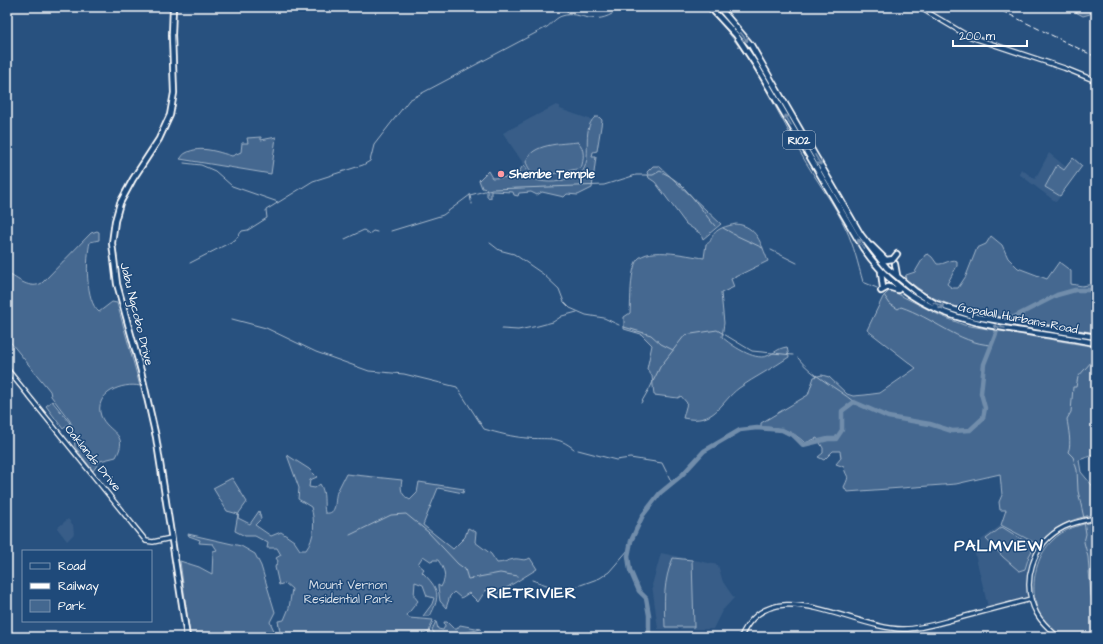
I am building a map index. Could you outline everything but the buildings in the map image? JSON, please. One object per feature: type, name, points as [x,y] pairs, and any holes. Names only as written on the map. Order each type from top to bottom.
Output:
[{"type":"main road","name":"Jabu Ngcobo Drive","points":[[173,7],[172,35],[174,93],[170,115],[159,139],[123,197],[117,212],[112,243],[117,284],[142,375],[156,437],[187,637]]},
{"type":"main road","name":"Gopalall Hurbans Road","points":[[710,7],[736,35],[749,54],[858,240],[876,265],[909,295],[945,314],[987,325],[1093,342]]},
{"type":"main road","name":"Gopalall Hurbans Road","points":[[719,7],[751,45],[861,235],[878,258],[899,279],[916,292],[936,304],[967,315],[1094,336]]},
{"type":"main road","points":[[861,235],[886,260],[893,259],[896,254]]},
{"type":"main road","points":[[895,264],[895,271],[899,279]]},
{"type":"main road","points":[[876,265],[882,277],[882,290],[890,287],[909,295]]},
{"type":"street","points":[[919,7],[968,36],[1072,71],[1096,81]]},
{"type":"street","points":[[1067,73],[1072,71]]},
{"type":"street","name":"Oaklands Drive","points":[[7,369],[146,540],[152,542],[171,538]]},
{"type":"street","points":[[1058,637],[1039,618],[1031,599],[1030,573],[1033,561],[1040,548],[1058,530],[1079,522],[1096,518]]},
{"type":"street","points":[[741,637],[748,625],[760,613],[776,605],[788,603],[809,606],[882,626],[903,629],[920,628],[1031,599]]},
{"type":"shaded area","points":[[556,105],[560,106],[560,109],[592,120],[588,136],[585,167],[580,174],[559,181],[533,178],[503,133]]},
{"type":"shaded area","points":[[1049,153],[1066,167],[1073,158],[1082,166],[1056,202],[1019,174],[1021,169],[1035,179]]},
{"type":"shaded area","points":[[68,519],[73,525],[74,534],[67,541],[57,528]]},
{"type":"shaded area","points":[[1001,525],[1039,545],[1032,556],[1028,569],[1027,597],[988,607],[973,546]]},
{"type":"shaded area","points":[[661,553],[718,565],[723,582],[734,598],[722,611],[713,629],[658,629],[652,585]]},
{"type":"green space","points":[[1072,7],[1094,7],[1090,14],[1083,16],[1070,9]]},
{"type":"green space","points":[[595,117],[599,117],[602,120],[597,151],[593,152],[592,157],[596,157],[592,188],[578,195],[567,194],[564,197],[542,192],[537,195],[531,192],[519,193],[518,196],[514,195],[513,192],[491,191],[491,198],[487,197],[487,189],[482,188],[479,180],[488,171],[492,178],[516,177],[524,165],[527,169],[525,175],[539,181],[549,182],[564,180],[581,173],[587,160],[588,129]]},
{"type":"green space","points":[[261,137],[261,140],[276,137],[271,174],[180,159],[183,155],[191,151],[203,149],[232,156],[241,152],[242,143],[248,143],[247,138]]},
{"type":"green space","points":[[578,142],[582,147],[583,154],[581,168],[541,175],[532,172],[526,162],[534,151],[540,148],[556,144]]},
{"type":"green space","points":[[1073,158],[1082,166],[1060,196],[1045,187],[1057,165],[1064,170]]},
{"type":"green space","points":[[653,166],[659,166],[721,224],[703,239],[701,234],[686,224],[655,182],[649,178],[647,172]]},
{"type":"green space","points":[[736,224],[743,225],[754,232],[768,261],[731,279],[734,287],[721,293],[724,323],[722,337],[737,348],[749,354],[762,357],[767,356],[781,348],[787,347],[789,357],[739,388],[710,416],[694,419],[683,418],[687,403],[681,396],[678,398],[654,395],[652,376],[647,369],[652,345],[641,334],[624,329],[624,317],[630,313],[633,270],[639,258],[646,254],[666,253],[704,258],[706,244],[709,243],[716,231]]},
{"type":"green space","points":[[97,231],[99,232],[99,240],[90,242],[87,268],[91,299],[99,312],[112,302],[117,303],[140,386],[133,385],[118,388],[105,395],[101,401],[101,416],[104,422],[119,438],[121,443],[116,457],[100,461],[93,471],[75,447],[70,421],[51,396],[50,391],[7,338],[7,273],[20,281],[38,285],[42,283],[91,233]]},
{"type":"green space","points":[[991,236],[1002,245],[1008,258],[1018,268],[1047,279],[1059,262],[1071,271],[1071,284],[1082,286],[1094,284],[1096,282],[1096,333],[962,310],[929,296],[905,279],[906,275],[915,272],[925,255],[928,254],[937,264],[943,264],[952,260],[957,261],[957,266],[947,284],[952,288],[958,288],[966,276],[977,248],[986,244]]},
{"type":"green space","points":[[890,290],[939,315],[964,325],[1096,347],[1096,454],[1079,460],[1081,472],[1096,490],[1096,507],[1093,509],[1091,515],[1062,525],[1050,533],[1039,545],[1001,525],[1006,510],[1000,510],[999,502],[1002,495],[1000,474],[956,484],[847,492],[844,487],[848,478],[844,467],[836,464],[841,458],[840,451],[833,451],[824,460],[818,457],[823,453],[823,448],[817,438],[805,443],[795,435],[785,430],[761,427],[761,423],[808,395],[814,377],[822,375],[829,377],[847,394],[853,396],[865,395],[880,393],[916,368],[867,330],[883,297]]},
{"type":"green space","points":[[52,401],[70,423],[63,429],[46,406]]},
{"type":"green space","name":"Mount Vernon Residential Park","points":[[287,455],[309,469],[317,477],[310,480],[309,487],[315,488],[320,484],[322,487],[325,513],[332,512],[334,509],[337,492],[346,474],[402,480],[402,492],[410,500],[417,493],[419,482],[464,489],[463,493],[438,488],[423,525],[453,549],[465,537],[468,528],[476,532],[475,542],[491,554],[497,563],[514,559],[526,560],[530,558],[537,569],[495,595],[486,590],[478,602],[469,593],[461,598],[454,592],[450,596],[446,608],[440,601],[438,587],[438,585],[441,587],[445,576],[442,567],[438,560],[433,560],[432,562],[423,556],[418,564],[424,569],[422,572],[435,588],[437,597],[436,603],[430,616],[423,616],[432,604],[434,598],[427,596],[423,585],[415,582],[414,596],[418,601],[407,615],[409,618],[433,620],[429,632],[419,635],[419,637],[281,637],[278,621],[284,620],[289,608],[292,589],[285,583],[279,585],[275,567],[278,561],[276,558],[281,555],[277,548],[267,548],[268,543],[255,536],[245,536],[235,531],[238,514],[227,511],[213,488],[232,478],[247,502],[239,513],[238,518],[250,524],[259,511],[261,519],[255,525],[271,536],[281,532],[294,541],[300,550],[306,550],[313,535],[314,524],[311,507],[298,499],[299,488]]},
{"type":"green space","points":[[1096,521],[1096,637],[1068,638],[1052,630],[1043,620],[1037,608],[1034,594],[1034,579],[1043,552],[1052,541],[1062,533],[1072,528]]},
{"type":"green space","points":[[1002,527],[1034,547],[1029,556],[1025,569],[1019,571],[986,539]]},
{"type":"green space","points":[[188,534],[241,546],[255,554],[261,566],[275,612],[270,622],[277,637],[190,637],[180,561],[199,567],[212,574],[213,551],[217,550],[213,544],[199,543],[200,540],[189,536]]},
{"type":"green space","points":[[673,558],[692,560],[694,627],[665,627],[664,600],[667,575]]},
{"type":"green space","points":[[436,621],[438,629],[443,630],[445,626],[444,622],[447,622],[454,629],[457,629],[460,625],[481,629],[448,637],[437,637],[432,630]]},
{"type":"waterway","points":[[613,12],[645,7]]},
{"type":"waterway","points":[[704,7],[733,39],[758,76],[812,173],[841,219],[856,255],[863,282],[877,288]]},
{"type":"waterway","points":[[565,8],[569,14]]},
{"type":"waterway","points":[[190,263],[235,240],[242,231],[248,230],[267,218],[266,210],[313,181],[363,165],[370,161],[374,145],[409,100],[547,27],[560,17],[574,15],[598,19],[612,14]]},
{"type":"waterway","points":[[184,163],[201,165],[215,171],[232,186],[278,202]]},
{"type":"waterway","points":[[391,231],[443,215],[470,195],[492,189],[604,185],[636,175],[653,175],[660,171],[684,188],[715,226]]},
{"type":"waterway","points":[[470,195],[471,201]]},
{"type":"waterway","points":[[723,228],[732,233]]},
{"type":"waterway","points":[[345,239],[364,230],[369,234],[373,231],[377,232]]},
{"type":"waterway","points":[[733,234],[763,248]]},
{"type":"waterway","points":[[490,243],[499,250],[514,254],[543,274],[559,289],[564,302],[570,308],[586,315],[604,318],[619,325]]},
{"type":"waterway","points":[[771,250],[797,263]]},
{"type":"waterway","points":[[649,637],[649,615],[646,598],[639,591],[630,570],[628,556],[631,541],[643,515],[660,493],[682,475],[704,451],[740,430],[757,428],[782,430],[794,436],[803,445],[828,439],[836,439],[842,430],[842,411],[854,402],[888,417],[930,424],[952,431],[970,430],[983,418],[985,408],[981,393],[984,364],[997,331],[1012,318],[1057,295],[1075,290],[1096,290]]},
{"type":"waterway","points":[[884,295],[890,304],[898,309],[901,307],[912,311],[967,340],[991,345]]},
{"type":"waterway","points":[[502,329],[518,330],[538,326],[553,322],[562,316],[577,312]]},
{"type":"waterway","points":[[232,319],[266,328],[316,352],[369,371],[404,374],[457,387],[484,429],[516,437],[557,440],[574,449]]},
{"type":"waterway","points":[[624,327],[651,335],[661,344],[673,350]]},
{"type":"waterway","points":[[1094,335],[1096,329]]},
{"type":"waterway","points":[[650,388],[660,367],[685,335],[717,330],[752,351],[793,355]]},
{"type":"waterway","points":[[1084,518],[1078,491],[1077,470],[1073,457],[1068,452],[1070,440],[1067,419],[1071,412],[1073,387],[1076,387],[1078,377],[1092,361],[1094,355],[1092,344]]},
{"type":"waterway","points":[[798,358],[811,371],[854,402]]},
{"type":"waterway","points":[[641,403],[649,389]]},
{"type":"waterway","points":[[578,450],[616,460],[630,458],[662,463],[672,483]]},
{"type":"waterway","points":[[350,535],[391,515],[406,514],[428,532],[458,564],[465,569],[468,579],[500,573],[518,576]]},
{"type":"waterway","points":[[1084,521],[1086,534],[1084,542],[1088,557],[1091,595],[1096,615]]},
{"type":"waterway","points":[[532,580],[564,591],[600,578],[609,572],[629,549]]},
{"type":"railway","points":[[994,7],[1096,57]]},
{"type":"place","name":"Shembe Temple","points":[[501,174]]},
{"type":"district","name":"PALMVIEW","points":[[999,545]]},
{"type":"district","name":"RIETRIVIER","points":[[532,592]]}]
